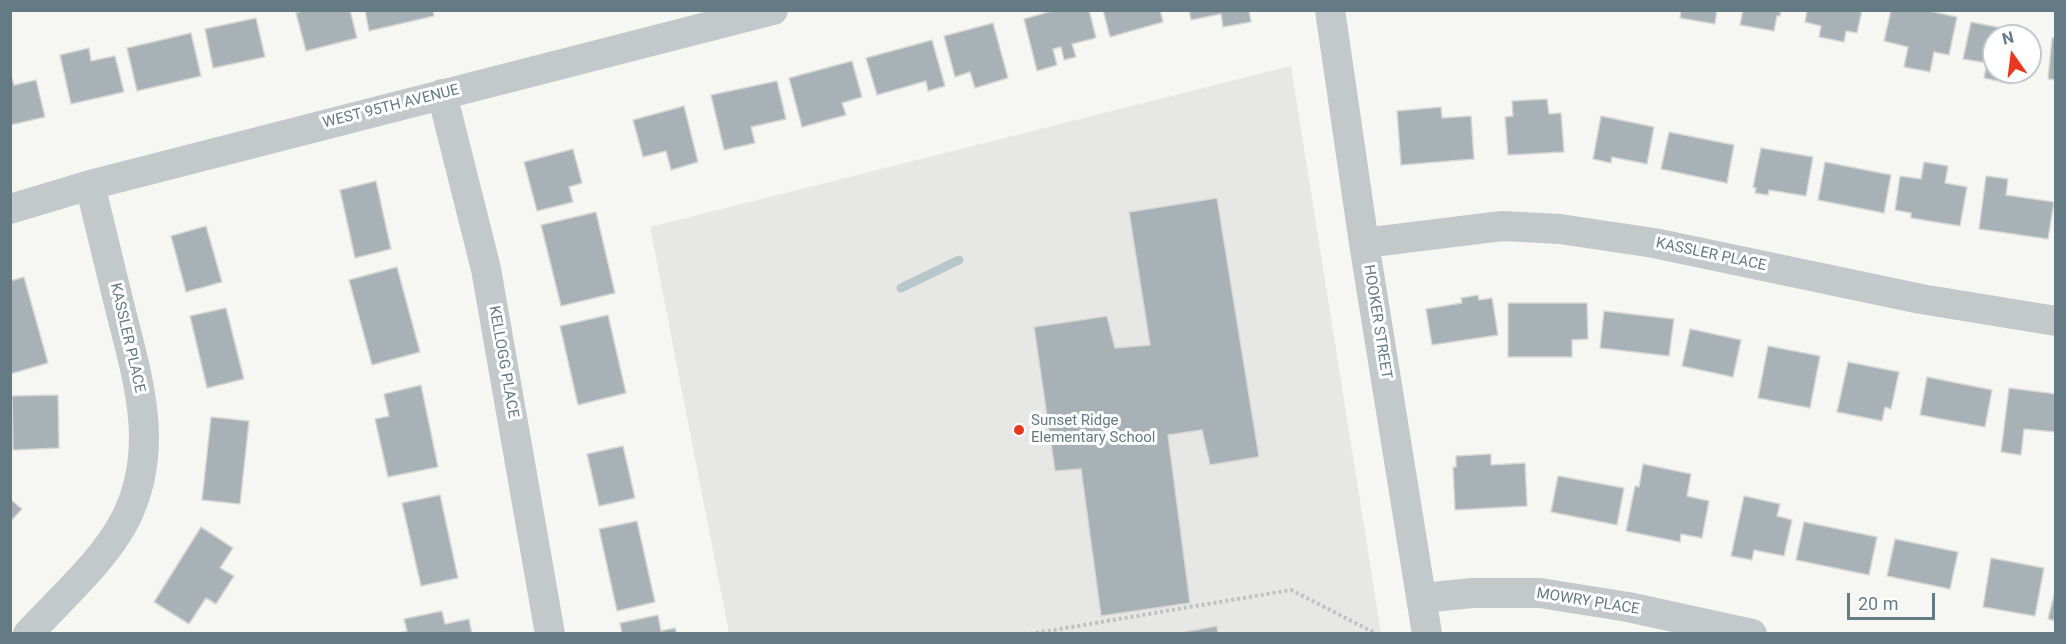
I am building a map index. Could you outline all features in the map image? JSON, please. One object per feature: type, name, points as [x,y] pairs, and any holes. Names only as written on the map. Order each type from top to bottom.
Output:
[{"type":"street","name":"WEST 95TH AVENUE","points":[[10,209],[90,184],[773,10]]},
{"type":"street","name":"HOOKER STREET","points":[[1330,10],[1364,243],[1427,633]]},
{"type":"street","name":"KELLOGG PLACE","points":[[442,94],[486,269],[550,633]]},
{"type":"street","name":"KASSLER PLACE","points":[[27,633],[102,554],[123,522],[137,493],[143,470],[144,440],[140,387],[90,184]]},
{"type":"street","name":"KASSLER PLACE","points":[[1364,243],[1502,226],[1560,229],[1654,243],[1921,299],[2055,321]]},
{"type":"street","name":"MOWRY PLACE","points":[[1422,598],[1472,593],[1540,593],[1628,607],[1752,633]]},
{"type":"path","points":[[1030,633],[1291,590],[1377,633]]},
{"type":"shaded area","name":"Sunset Ridge Elementary School","points":[[1291,66],[1381,633],[729,633],[650,227]]},
{"type":"building","points":[[305,10],[350,10],[357,38],[306,51],[296,13]]},
{"type":"building","points":[[365,10],[433,10],[434,16],[369,31]]},
{"type":"building","points":[[1055,10],[1089,10],[1096,38],[1072,44],[1076,57],[1064,60],[1061,47],[1053,49],[1057,65],[1037,71],[1024,19]]},
{"type":"building","points":[[1103,10],[1160,10],[1163,22],[1110,37]]},
{"type":"building","points":[[1189,10],[1249,10],[1251,22],[1223,27],[1221,14],[1191,20]]},
{"type":"building","points":[[1681,10],[1717,10],[1715,24],[1680,18]]},
{"type":"building","points":[[1743,10],[1781,10],[1780,16],[1777,16],[1774,31],[1740,25]]},
{"type":"building","points":[[1807,10],[1862,10],[1857,33],[1846,31],[1844,42],[1819,37],[1821,26],[1805,22]]},
{"type":"building","points":[[1891,10],[1925,10],[1957,17],[1949,55],[1934,52],[1930,72],[1904,67],[1908,47],[1884,41]]},
{"type":"building","points":[[256,18],[265,57],[213,68],[205,29]]},
{"type":"building","points":[[1971,22],[1982,24],[1982,62],[1963,59]]},
{"type":"building","points":[[993,23],[1008,78],[975,88],[970,72],[955,77],[944,36]]},
{"type":"building","points":[[191,33],[201,76],[137,91],[127,48]]},
{"type":"building","points":[[2052,38],[2056,38],[2056,80],[2048,79]]},
{"type":"building","points":[[932,40],[945,86],[928,91],[926,81],[877,95],[866,58]]},
{"type":"building","points":[[89,48],[91,61],[115,56],[124,92],[71,104],[60,55]]},
{"type":"building","points":[[852,61],[862,97],[842,103],[846,115],[802,127],[789,78]]},
{"type":"building","points":[[10,71],[14,85],[36,80],[45,117],[10,125]]},
{"type":"building","points":[[777,81],[786,119],[751,127],[755,143],[724,150],[711,95]]},
{"type":"building","points":[[1547,99],[1549,114],[1561,113],[1564,152],[1508,155],[1505,117],[1513,116],[1512,101]]},
{"type":"building","points":[[684,106],[698,162],[671,170],[666,151],[643,157],[633,120]]},
{"type":"building","points":[[1441,107],[1442,118],[1471,116],[1474,159],[1401,165],[1397,111]]},
{"type":"building","points":[[1601,116],[1654,127],[1647,164],[1612,157],[1611,163],[1593,159]]},
{"type":"building","points":[[1669,132],[1734,145],[1727,183],[1661,169]]},
{"type":"building","points":[[1761,148],[1813,157],[1806,196],[1769,190],[1768,195],[1755,193],[1756,188],[1753,187]]},
{"type":"building","points":[[573,149],[582,183],[569,187],[573,202],[537,211],[524,162]]},
{"type":"building","points":[[1825,162],[1891,175],[1884,213],[1818,200]]},
{"type":"building","points":[[1924,162],[1948,166],[1945,183],[1967,187],[1960,226],[1911,218],[1911,213],[1895,210],[1900,176],[1921,179]]},
{"type":"building","points":[[1986,176],[2008,179],[2006,195],[2054,202],[2048,239],[1979,229]]},
{"type":"building","points":[[376,181],[391,249],[355,258],[340,190]]},
{"type":"building","points":[[1217,198],[1259,457],[1210,465],[1202,430],[1168,435],[1190,603],[1101,616],[1081,469],[1055,471],[1034,327],[1107,316],[1115,348],[1150,345],[1129,212]]},
{"type":"building","points":[[596,212],[615,293],[561,306],[541,225]]},
{"type":"building","points":[[206,226],[222,282],[186,292],[171,236]]},
{"type":"building","points":[[397,267],[420,352],[372,365],[349,280]]},
{"type":"building","points":[[24,277],[48,363],[10,374],[10,281]]},
{"type":"building","points":[[1478,295],[1479,300],[1492,298],[1498,335],[1432,345],[1426,309],[1462,303],[1461,298]]},
{"type":"building","points":[[1508,303],[1587,303],[1588,339],[1572,340],[1572,357],[1508,357]]},
{"type":"building","points":[[226,308],[244,379],[207,388],[190,316]]},
{"type":"building","points":[[1604,311],[1674,319],[1669,356],[1600,348]]},
{"type":"building","points":[[608,315],[626,393],[578,405],[560,326]]},
{"type":"building","points":[[1690,329],[1741,340],[1733,377],[1682,366]]},
{"type":"building","points":[[1768,346],[1820,356],[1810,408],[1758,398]]},
{"type":"building","points":[[1848,362],[1899,372],[1891,409],[1885,407],[1882,421],[1837,412]]},
{"type":"building","points":[[1927,377],[1992,390],[1985,427],[1920,415]]},
{"type":"building","points":[[421,385],[438,467],[388,477],[375,419],[389,416],[384,394]]},
{"type":"building","points":[[2009,388],[2056,394],[2056,432],[2024,429],[2021,455],[2001,452]]},
{"type":"building","points":[[58,395],[59,448],[13,450],[12,396]]},
{"type":"building","points":[[211,417],[249,421],[240,504],[202,500]]},
{"type":"building","points":[[623,446],[635,498],[599,506],[587,454]]},
{"type":"building","points":[[1491,454],[1491,465],[1525,463],[1527,506],[1455,510],[1453,467],[1456,467],[1456,456]]},
{"type":"building","points":[[1643,464],[1691,474],[1687,496],[1709,501],[1702,538],[1681,534],[1680,542],[1626,531],[1635,486],[1639,487]]},
{"type":"building","points":[[1558,476],[1624,488],[1617,525],[1551,512]]},
{"type":"building","points":[[440,495],[458,578],[421,586],[402,503]]},
{"type":"building","points":[[1744,496],[1780,504],[1777,516],[1792,520],[1784,556],[1754,550],[1752,560],[1731,556]]},
{"type":"building","points":[[10,499],[22,509],[10,522]]},
{"type":"building","points":[[637,521],[655,602],[617,611],[599,529]]},
{"type":"building","points":[[1804,522],[1877,537],[1869,575],[1796,560]]},
{"type":"building","points":[[201,527],[233,548],[220,568],[234,576],[216,604],[206,598],[189,624],[154,602]]},
{"type":"building","points":[[1895,539],[1958,552],[1950,589],[1887,576]]},
{"type":"building","points":[[1991,558],[2044,568],[2035,616],[1983,607]]},
{"type":"building","points":[[2056,587],[2056,621],[2048,619]]},
{"type":"building","points":[[442,611],[445,624],[469,619],[472,634],[396,634],[407,631],[404,619]]},
{"type":"building","points":[[658,615],[661,631],[675,628],[677,634],[622,634],[620,623]]},
{"type":"building","points":[[1217,626],[1218,634],[1184,634],[1184,632]]},
{"type":"waterway","points":[[901,288],[959,260]]},
{"type":"place","name":"Sunset Ridge Elementary School","points":[[1019,430]]}]
